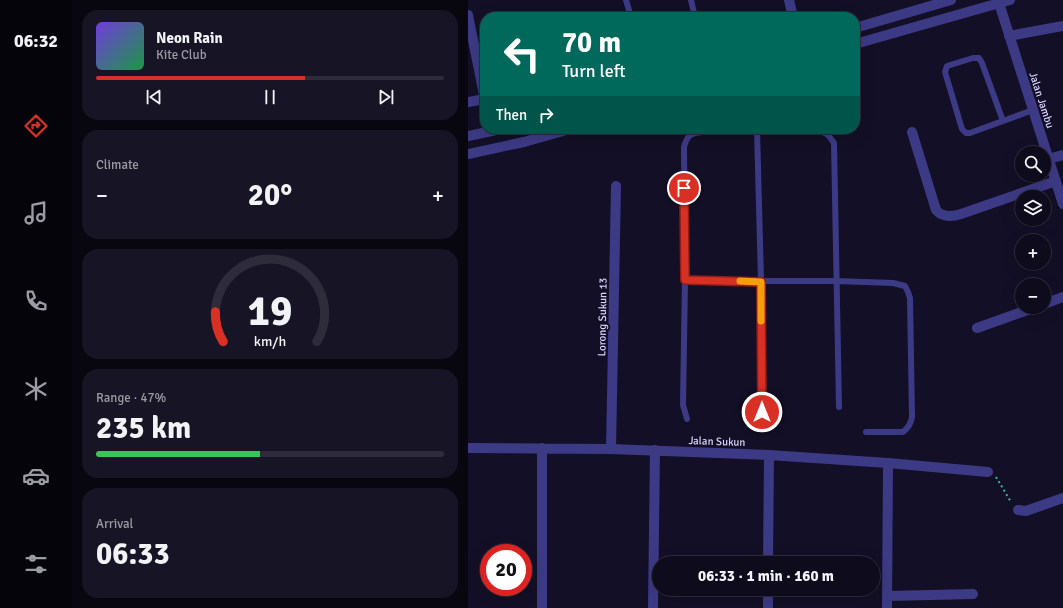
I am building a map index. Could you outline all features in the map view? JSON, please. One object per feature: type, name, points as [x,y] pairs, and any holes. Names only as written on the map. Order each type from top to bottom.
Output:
[{"type":"street","points":[[789,0],[792,12]]},
{"type":"street","points":[[860,27],[951,0]]},
{"type":"street","points":[[860,43],[1010,0]]},
{"type":"street","name":"Jalan Jambu","points":[[999,3],[1044,146]]},
{"type":"street","points":[[468,15],[480,75]]},
{"type":"street","points":[[1009,36],[1063,26]]},
{"type":"street","points":[[468,102],[480,101]]},
{"type":"street","points":[[912,132],[936,210],[943,215],[948,216],[961,214],[1056,181]]},
{"type":"street","points":[[468,136],[480,133]]},
{"type":"street","points":[[468,154],[524,142],[552,134]]},
{"type":"street","points":[[1051,158],[1063,155]]},
{"type":"street","name":"Jalan Jambu","points":[[1051,167],[1063,204]]},
{"type":"street","name":"Lorong Sukun 13","points":[[611,449],[616,186]]},
{"type":"street","points":[[1051,301],[1063,297]]},
{"type":"street","points":[[977,328],[1016,314]]},
{"type":"street","name":"Jalan Sukun","points":[[468,448],[611,449],[769,454],[988,472]]},
{"type":"street","points":[[542,448],[542,608]]},
{"type":"street","points":[[653,608],[654,450]]},
{"type":"street","points":[[768,556],[769,454]]},
{"type":"street","points":[[887,608],[888,463]]},
{"type":"street","points":[[1018,510],[1026,511],[1063,498]]},
{"type":"street","points":[[887,596],[973,594]]},
{"type":"street","points":[[768,596],[768,608]]},
{"type":"lane","points":[[626,0],[630,12]]},
{"type":"lane","points":[[691,0],[694,12]]},
{"type":"lane","points":[[1003,121],[982,62],[979,58],[973,58],[947,66],[945,72],[962,129],[966,133],[970,133],[1003,121],[1033,110]]},
{"type":"lane","points":[[686,419],[683,405],[685,280],[684,147],[686,138],[692,134]]},
{"type":"lane","points":[[758,134],[762,412]]},
{"type":"lane","points":[[828,134],[834,143],[839,408]]},
{"type":"lane","points":[[685,280],[761,282],[836,281],[900,284],[905,286],[910,298],[911,423],[903,432],[866,432]]},
{"type":"path","points":[[988,472],[996,478],[1012,504],[1018,510]]},
{"type":"slow traffic","points":[[740,281],[761,282],[761,321]]},
{"type":"route","points":[[684,188],[685,280],[761,282],[762,412]]}]
